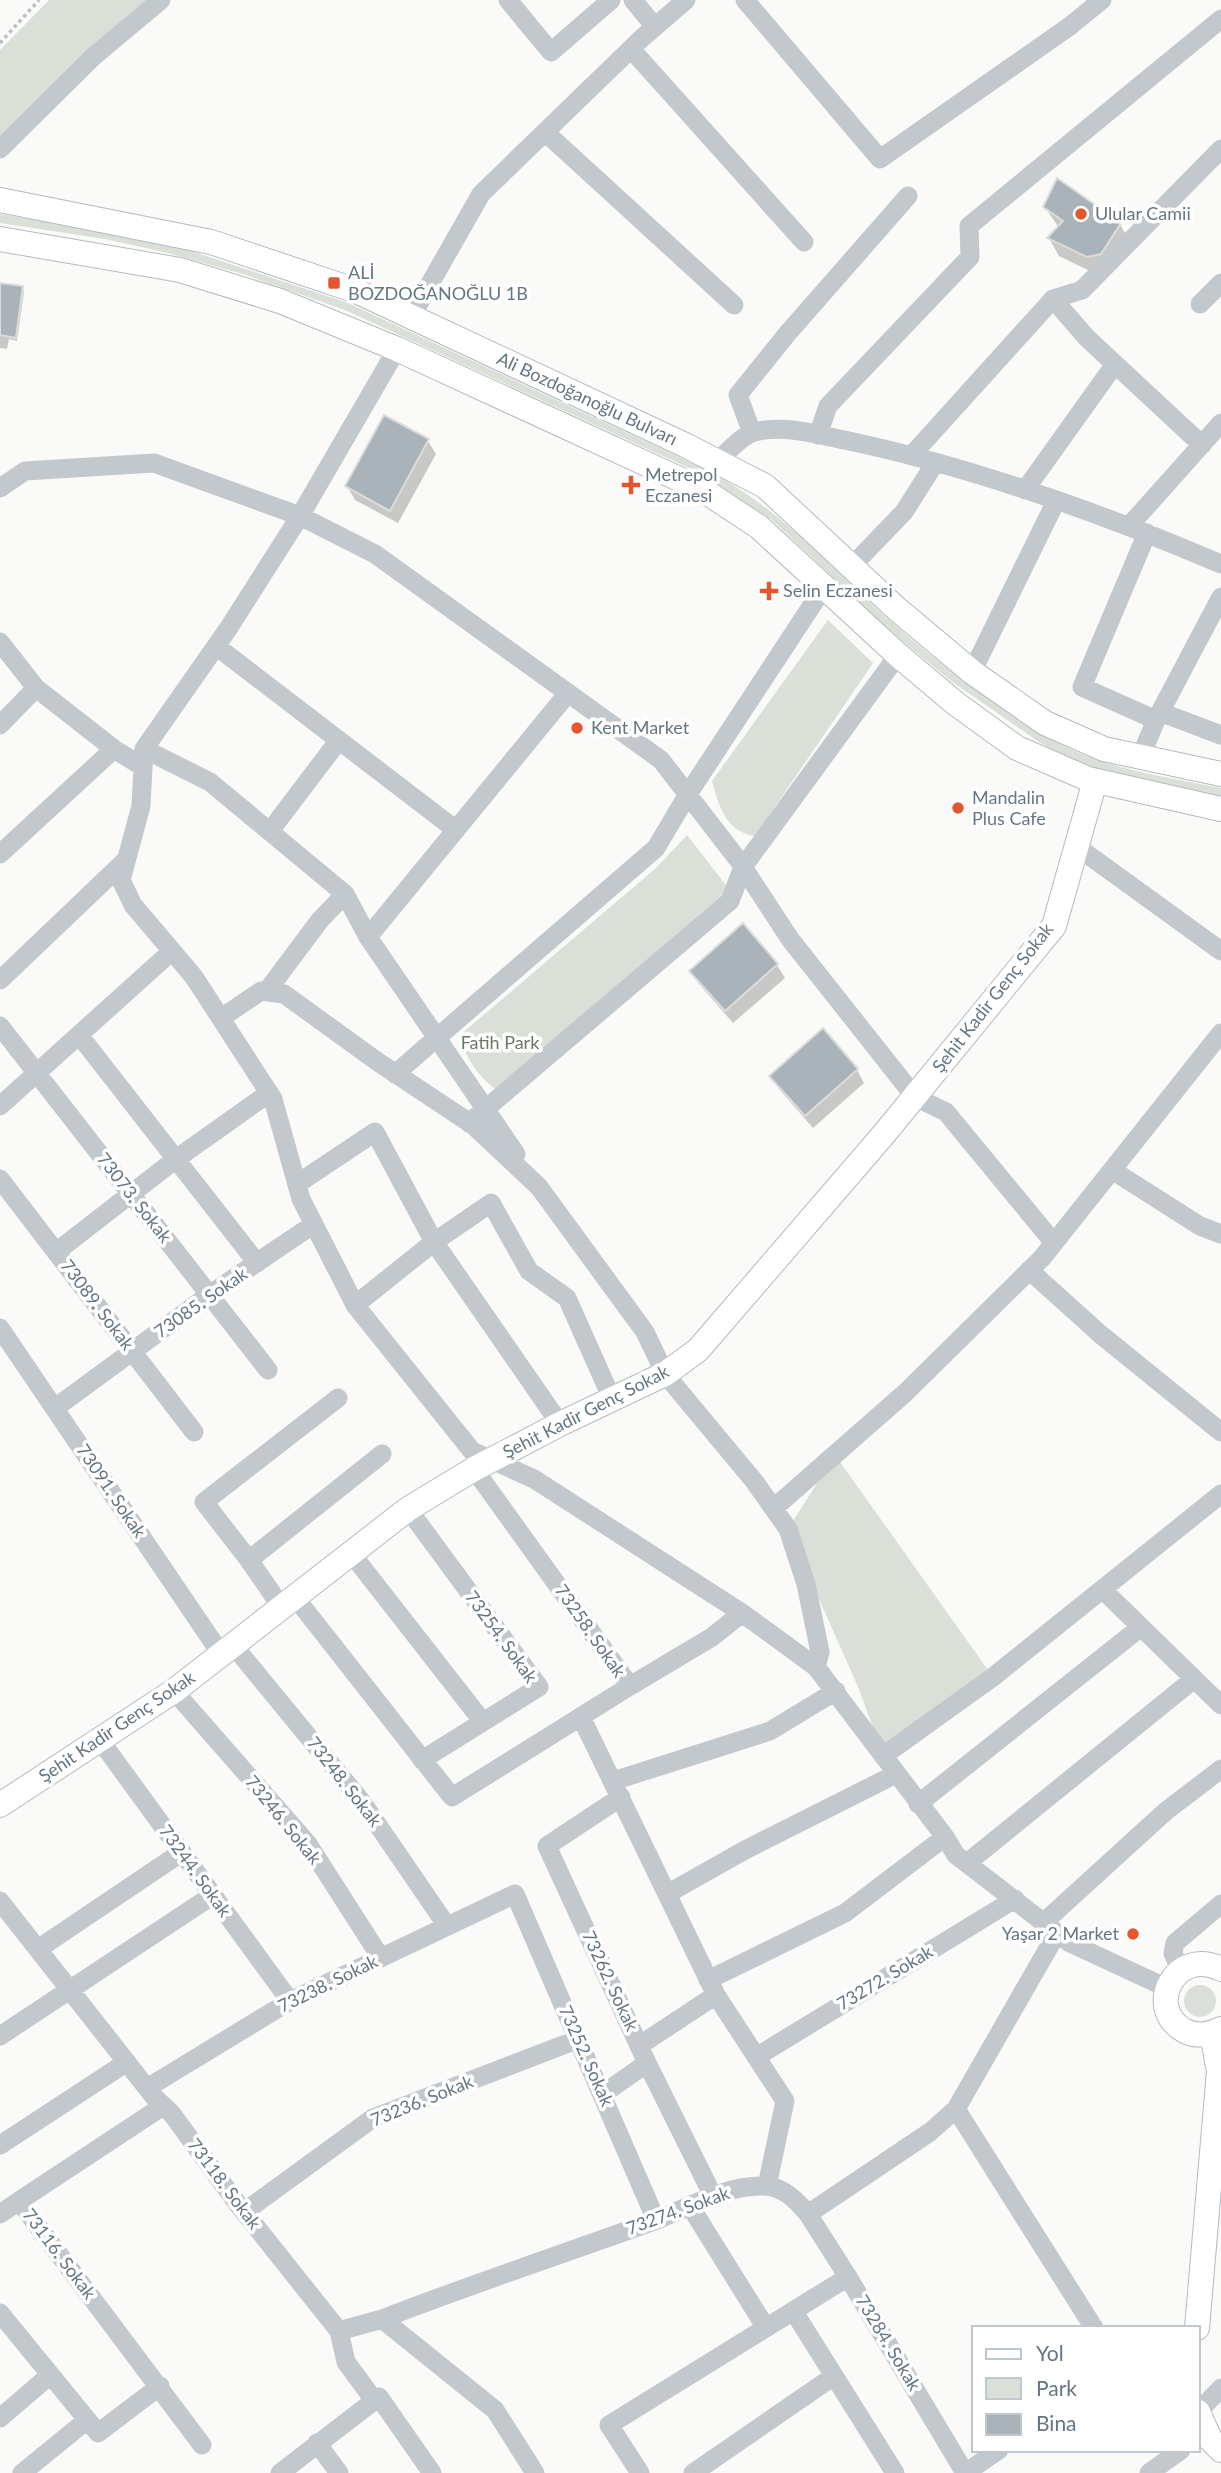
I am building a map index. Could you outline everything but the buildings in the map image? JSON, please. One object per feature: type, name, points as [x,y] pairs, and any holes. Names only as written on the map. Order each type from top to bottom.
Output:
[{"type":"main road","name":"Ali Bozdoğanoğlu Bulvarı","points":[[0,200],[211,242],[354,290],[765,486],[897,609],[972,672],[1045,723],[1104,749],[1221,774]]},
{"type":"main road","name":"Ali Bozdoğanoğlu Bulvarı","points":[[0,239],[180,270],[280,301],[397,349],[703,490],[759,527],[898,655],[955,703],[1017,748],[1095,780],[1221,809]]},
{"type":"main road","name":"Şehit Kadir Genç Sokak","points":[[0,1805],[174,1691],[408,1509],[482,1465],[560,1424],[665,1374],[698,1350],[915,1097],[1054,926],[1095,780]]},
{"type":"main road","points":[[1197,2326],[1219,2071],[1217,2031],[1201,2035],[1190,2034],[1172,2020],[1165,1999],[1174,1979],[1190,1965],[1218,1963]]},
{"type":"main road","points":[[1200,2421],[1210,2439],[1221,2450]]},
{"type":"street","points":[[508,0],[551,52],[611,0]]},
{"type":"street","points":[[633,0],[655,27]]},
{"type":"street","points":[[411,317],[481,194],[685,0]]},
{"type":"street","points":[[745,0],[880,159],[1070,26],[1102,0]]},
{"type":"street","points":[[0,149],[150,3]]},
{"type":"street","points":[[818,435],[828,406],[970,257],[969,226],[1221,19]]},
{"type":"street","points":[[631,49],[804,242]]},
{"type":"street","points":[[545,132],[734,305]]},
{"type":"street","points":[[911,456],[1053,299],[1082,290],[1221,149]]},
{"type":"street","points":[[752,432],[738,395],[787,334],[908,196]]},
{"type":"street","points":[[1200,304],[1221,283]]},
{"type":"street","points":[[1053,299],[1087,338],[1202,445]]},
{"type":"street","points":[[397,349],[300,516],[144,758],[141,807],[121,880],[132,905],[194,977],[270,1093],[301,1199],[355,1305],[482,1465],[506,1465],[534,1479],[742,1613],[816,1667],[956,1854],[1070,1943],[1174,1979],[1175,1943],[1221,1904]]},
{"type":"street","points":[[1025,490],[1115,364]]},
{"type":"street","points":[[1221,424],[1139,529],[1082,687],[1158,716],[1221,735]]},
{"type":"street","points":[[717,461],[752,432],[787,429],[818,435],[911,456],[1025,490],[1139,529],[1221,564]]},
{"type":"street","points":[[0,488],[25,471],[154,463],[300,516],[375,554],[661,760],[743,867],[790,939],[915,1097],[946,1112],[1054,1242]]},
{"type":"street","points":[[851,567],[904,512],[935,463]]},
{"type":"street","points":[[972,672],[1056,501]]},
{"type":"street","points":[[395,1074],[656,848],[688,794],[824,587]]},
{"type":"street","points":[[1140,758],[1158,716],[1221,597]]},
{"type":"street","points":[[0,642],[36,688],[114,749],[210,782],[345,894],[368,937],[436,1038],[536,1184],[645,1332],[665,1374],[788,1529],[806,1584],[820,1652],[816,1667]]},
{"type":"street","points":[[216,646],[456,830]]},
{"type":"street","points":[[469,1122],[730,901],[743,867],[898,655]]},
{"type":"street","points":[[0,725],[36,688]]},
{"type":"street","points":[[368,937],[568,693]]},
{"type":"street","points":[[270,831],[339,740]]},
{"type":"street","points":[[0,853],[114,749]]},
{"type":"street","points":[[1076,846],[1221,951]]},
{"type":"street","points":[[0,980],[127,860]]},
{"type":"street","points":[[267,991],[320,920],[345,894]]},
{"type":"street","points":[[0,1106],[172,951]]},
{"type":"street","points":[[221,1017],[261,991],[284,994],[395,1074],[469,1122],[536,1184]]},
{"type":"street","name":"73073. Sokak","points":[[2,1033],[268,1370]]},
{"type":"street","points":[[774,1508],[905,1393],[1029,1270],[1221,1033]]},
{"type":"street","points":[[79,1035],[257,1263]]},
{"type":"street","points":[[56,1252],[130,1193],[270,1093]]},
{"type":"street","points":[[297,1184],[375,1132],[434,1242],[560,1424]]},
{"type":"street","points":[[1112,1170],[1200,1226],[1221,1234]]},
{"type":"street","name":"73089. Sokak","points":[[0,1179],[194,1432]]},
{"type":"street","points":[[355,1305],[434,1242],[491,1203],[529,1271],[567,1298],[612,1399]]},
{"type":"street","name":"73085. Sokak","points":[[55,1408],[209,1295],[314,1224]]},
{"type":"street","points":[[1029,1270],[1100,1334],[1221,1432]]},
{"type":"street","name":"73091. Sokak","points":[[0,1328],[227,1649]]},
{"type":"street","points":[[338,1398],[204,1502],[249,1560],[289,1602],[422,1760]]},
{"type":"street","points":[[249,1560],[382,1454]]},
{"type":"street","name":"73258. Sokak","points":[[422,1760],[452,1797],[630,1686],[482,1465]]},
{"type":"street","points":[[883,1756],[993,1677],[1221,1494]]},
{"type":"street","name":"73254. Sokak","points":[[408,1509],[539,1688],[422,1760]]},
{"type":"street","points":[[351,1553],[483,1722]]},
{"type":"street","points":[[1103,1590],[1221,1705]]},
{"type":"street","points":[[630,1686],[712,1637],[742,1613]]},
{"type":"street","points":[[918,1804],[1141,1627]]},
{"type":"street","name":"73248. Sokak","points":[[227,1649],[362,1802],[447,1926]]},
{"type":"street","points":[[967,1863],[1194,1679]]},
{"type":"street","name":"73246. Sokak","points":[[174,1691],[308,1844],[380,1958]]},
{"type":"street","points":[[617,1789],[769,1731],[836,1691]]},
{"type":"street","points":[[581,1717],[712,1987],[785,2101],[767,2186],[790,2195],[808,2214],[930,2133],[956,2109],[1050,1928],[1166,1811],[1221,1769]]},
{"type":"street","name":"73244. Sokak","points":[[100,1740],[290,2001]]},
{"type":"street","points":[[667,1894],[745,1850],[896,1774]]},
{"type":"street","name":"73262. Sokak","points":[[617,1789],[547,1846],[713,2196]]},
{"type":"street","points":[[603,2094],[712,1987],[845,1913],[945,1837]]},
{"type":"street","points":[[38,1949],[182,1852]]},
{"type":"street","name":"73238. Sokak","points":[[148,2088],[290,2001],[515,1894]]},
{"type":"street","name":"73252. Sokak","points":[[515,1894],[656,2220]]},
{"type":"street","points":[[0,2036],[213,1895]]},
{"type":"street","name":"73272. Sokak","points":[[756,2057],[1015,1899]]},
{"type":"street","name":"73118. Sokak","points":[[1,1905],[148,2088],[172,2114],[244,2212],[339,2331],[346,2362],[371,2396],[379,2397],[432,2473]]},
{"type":"street","name":"73236. Sokak","points":[[244,2212],[373,2118],[579,2039]]},
{"type":"street","points":[[0,2145],[127,2062]]},
{"type":"street","name":"73116. Sokak","points":[[163,2106],[19,2201],[202,2445]]},
{"type":"street","points":[[956,2109],[1093,2326]]},
{"type":"street","name":"73274. Sokak","points":[[339,2331],[382,2319],[656,2220],[713,2196],[748,2187],[767,2186]]},
{"type":"street","points":[[0,2214],[19,2201]]},
{"type":"street","points":[[690,2206],[766,2328]]},
{"type":"street","name":"73284. Sokak","points":[[808,2214],[965,2473]]},
{"type":"street","points":[[640,2473],[609,2425],[848,2277]]},
{"type":"street","points":[[794,2312],[895,2473]]},
{"type":"street","points":[[0,2313],[98,2433],[160,2386]]},
{"type":"street","points":[[382,2319],[495,2410],[535,2473]]},
{"type":"street","points":[[0,2418],[49,2376]]},
{"type":"street","points":[[692,2473],[834,2376]]},
{"type":"street","points":[[1200,2421],[1221,2388]]},
{"type":"street","points":[[280,2473],[379,2397]]},
{"type":"street","points":[[22,2473],[87,2420]]},
{"type":"street","points":[[317,2444],[339,2473]]},
{"type":"street","points":[[965,2473],[996,2452]]},
{"type":"street","points":[[1149,2473],[1178,2452]]},
{"type":"path","points":[[0,43],[39,0]]},
{"type":"green space","points":[[49,0],[163,0],[0,149],[0,50]]},
{"type":"green space","points":[[0,214],[107,232],[188,250],[348,303],[705,469],[753,498],[775,515],[924,649],[1023,722],[1054,741],[1102,762],[1221,788],[1221,796],[1081,767],[1039,742],[951,681],[889,630],[772,520],[702,474],[345,310],[243,274],[168,253],[105,239],[0,223]]},
{"type":"green space","points":[[828,620],[873,663],[755,836],[745,834],[737,830],[725,816],[712,781]]},
{"type":"green space","name":"Fatih Park","points":[[687,835],[729,889],[495,1089],[473,1066],[459,1036],[656,868]]},
{"type":"green space","points":[[835,1455],[993,1677],[883,1756],[859,1689],[788,1529]]},
{"type":"green space","points":[[1200,1985],[1211,1990],[1216,2001],[1211,2012],[1200,2017],[1189,2012],[1184,2001],[1189,1990]]},
{"type":"place","name":"Ulular Camii","points":[[1081,214]]},
{"type":"place","name":"ALİ BOZDOĞANOĞLU 1B","points":[[334,283]]},
{"type":"place","name":"Metrepol Eczanesi","points":[[631,485]]},
{"type":"place","name":"Selin Eczanesi","points":[[769,591]]},
{"type":"place","name":"Kent Market","points":[[577,728]]},
{"type":"place","name":"Mandalin Plus Cafe","points":[[958,808]]},
{"type":"place","name":"Yaşar 2 Market","points":[[1133,1934]]}]
